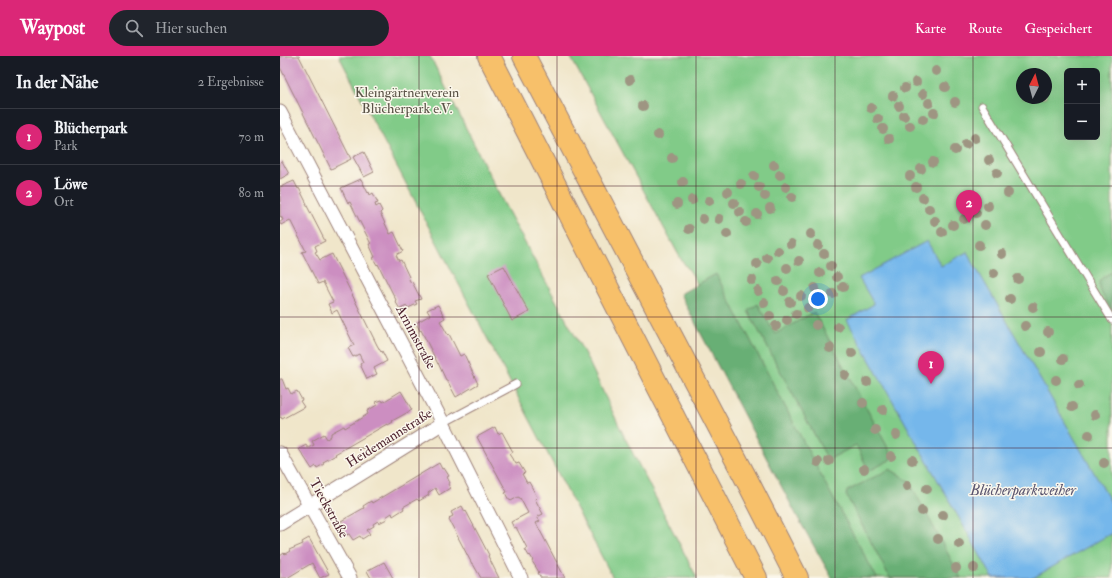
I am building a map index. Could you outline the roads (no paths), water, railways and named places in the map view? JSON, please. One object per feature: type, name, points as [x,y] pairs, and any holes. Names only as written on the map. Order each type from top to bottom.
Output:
[{"type":"highway","points":[[489,56],[756,578]]},
{"type":"highway","points":[[524,56],[797,578]]},
{"type":"highway","points":[[750,486],[775,514],[813,578]]},
{"type":"street","name":"Arnimstraße","points":[[280,112],[443,423],[521,578]]},
{"type":"street","name":"Heidemannstraße","points":[[280,524],[443,423]]},
{"type":"street","name":"Tieckstraße","points":[[280,454],[350,578]]},
{"type":"lane","points":[[982,106],[1112,320]]},
{"type":"lane","name":"Heidemannstraße","points":[[443,423],[516,384]]},
{"type":"water","name":"Blücherparkweiher","points":[[927,241],[941,266],[967,252],[1112,504],[1112,533],[1033,578],[993,578],[847,320],[874,304],[859,278]]},
{"type":"place","name":"Löwe","points":[[969,223]]},
{"type":"place","name":"Blücherpark","points":[[931,384]]},
{"type":"park label","name":"Kleingärtnerverein Blücherpark e.V.","points":[[407,100]]}]
